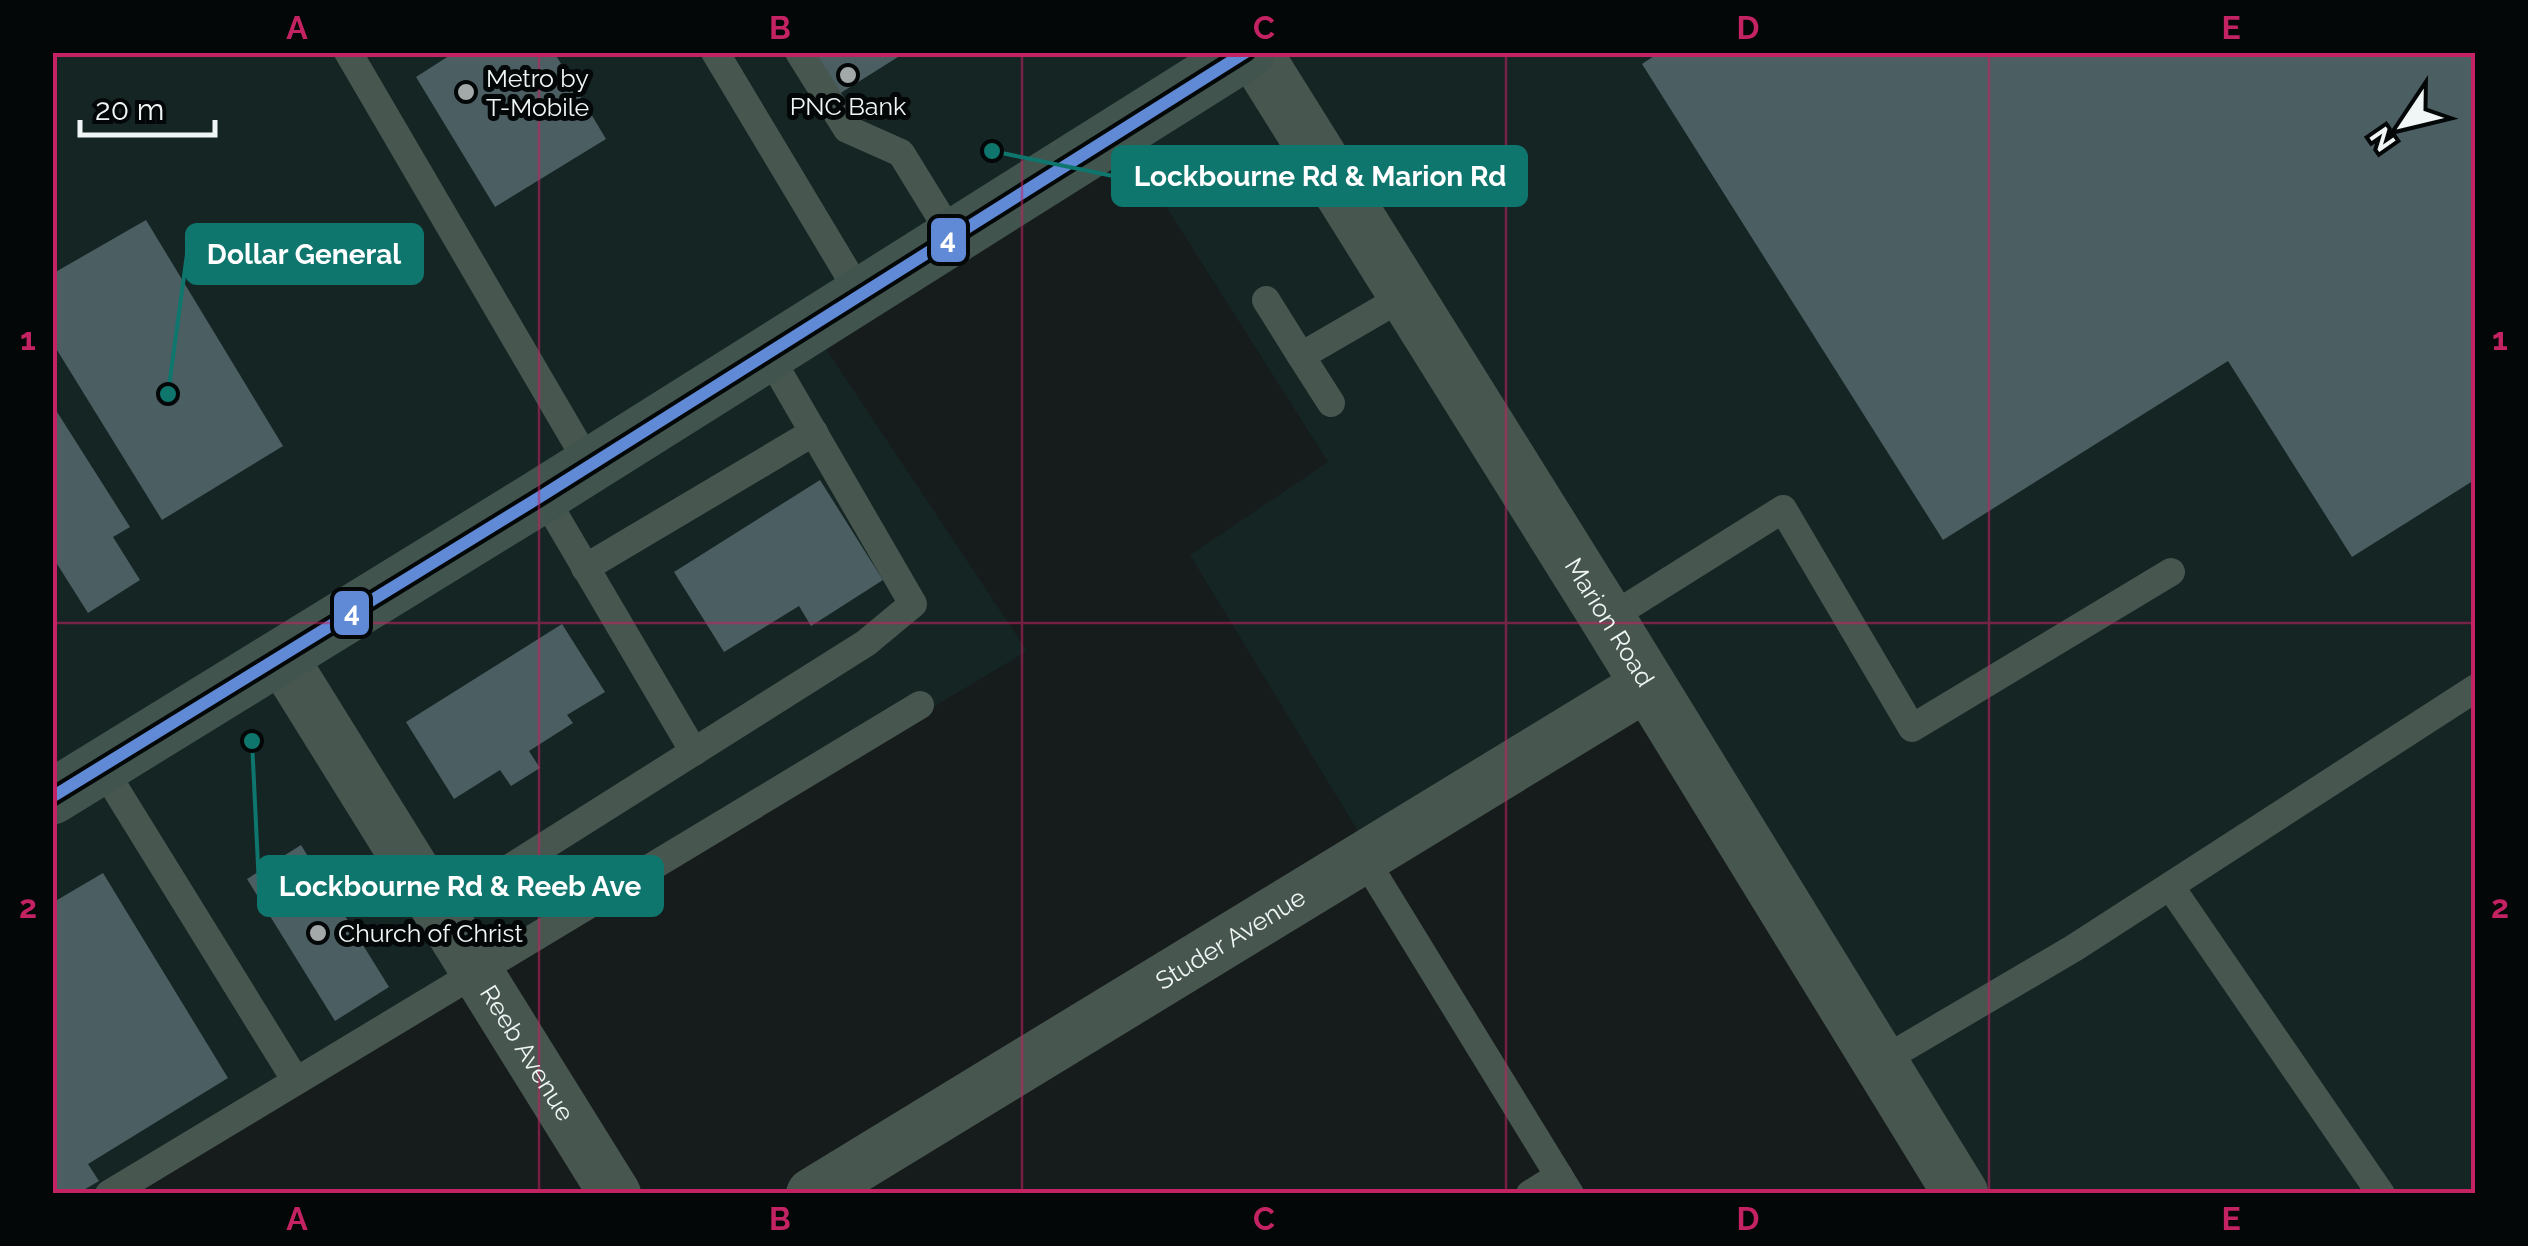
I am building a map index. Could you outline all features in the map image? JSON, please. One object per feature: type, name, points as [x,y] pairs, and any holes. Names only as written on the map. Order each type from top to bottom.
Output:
[{"type":"main road","points":[[52,797],[282,658],[1250,52]]},
{"type":"street","name":"Marion Road","points":[[1250,52],[1608,619],[1961,1194]]},
{"type":"street","name":"Reeb Avenue","points":[[282,658],[615,1194]]},
{"type":"street","name":"Studer Avenue","points":[[812,1194],[1648,684]]},
{"type":"lane","points":[[348,52],[590,466]]},
{"type":"lane","points":[[715,52],[860,294]]},
{"type":"lane","points":[[799,52],[847,129],[901,153],[952,236]]},
{"type":"lane","points":[[1301,356],[1406,295]]},
{"type":"lane","points":[[1266,300],[1331,403]]},
{"type":"lane","points":[[440,912],[866,643],[913,604],[767,352]]},
{"type":"lane","points":[[586,568],[814,432]]},
{"type":"lane","points":[[543,495],[694,752]]},
{"type":"lane","points":[[1608,619],[1783,510],[1912,728],[2170,572]]},
{"type":"lane","points":[[1880,1062],[2058,958],[2476,688]]},
{"type":"lane","points":[[109,1194],[920,705]]},
{"type":"lane","points":[[102,767],[296,1081]]},
{"type":"lane","points":[[1364,858],[1565,1185],[1530,1194]]},
{"type":"lane","points":[[2170,886],[2381,1194]]},
{"type":"shaded area","points":[[52,53],[2475,53],[2475,1193],[1969,1193],[1653,667],[1367,846],[1190,555],[1328,462],[1117,129],[810,325],[1027,651],[121,1193],[53,1193]]},
{"type":"building","points":[[455,52],[554,52],[606,139],[495,207],[416,77]]},
{"type":"building","name":"PNC Bank","points":[[821,52],[906,52],[839,94],[815,56]]},
{"type":"building","points":[[1660,52],[2476,52],[2476,479],[2352,557],[2228,361],[1943,540],[1642,64]]},
{"type":"building","points":[[146,220],[283,446],[162,520],[52,342],[52,274]]},
{"type":"building","points":[[52,404],[130,527],[113,537],[140,580],[88,613],[52,556]]},
{"type":"building","points":[[820,480],[883,580],[811,626],[799,606],[724,652],[674,572]]},
{"type":"building","points":[[562,624],[605,692],[567,715],[573,723],[529,751],[540,768],[511,786],[500,770],[454,799],[406,722]]},
{"type":"building","name":"Church of Christ","points":[[301,845],[389,987],[335,1021],[247,879]]},
{"type":"building","points":[[103,873],[228,1078],[88,1164],[99,1181],[77,1194],[52,1194],[52,903]]},
{"type":"transit line","name":"4","points":[[52,797],[543,495],[1246,52]]},
{"type":"place","name":"PNC Bank","points":[[848,75]]},
{"type":"place","name":"Metro by T-Mobile","points":[[466,92]]},
{"type":"place","name":"Lockbourne Rd & Marion Rd","points":[[992,151]]},
{"type":"place","name":"Dollar General","points":[[168,394]]},
{"type":"place","name":"Lockbourne Rd & Reeb Ave","points":[[252,741]]},
{"type":"place","name":"Church of Christ","points":[[318,933]]}]
